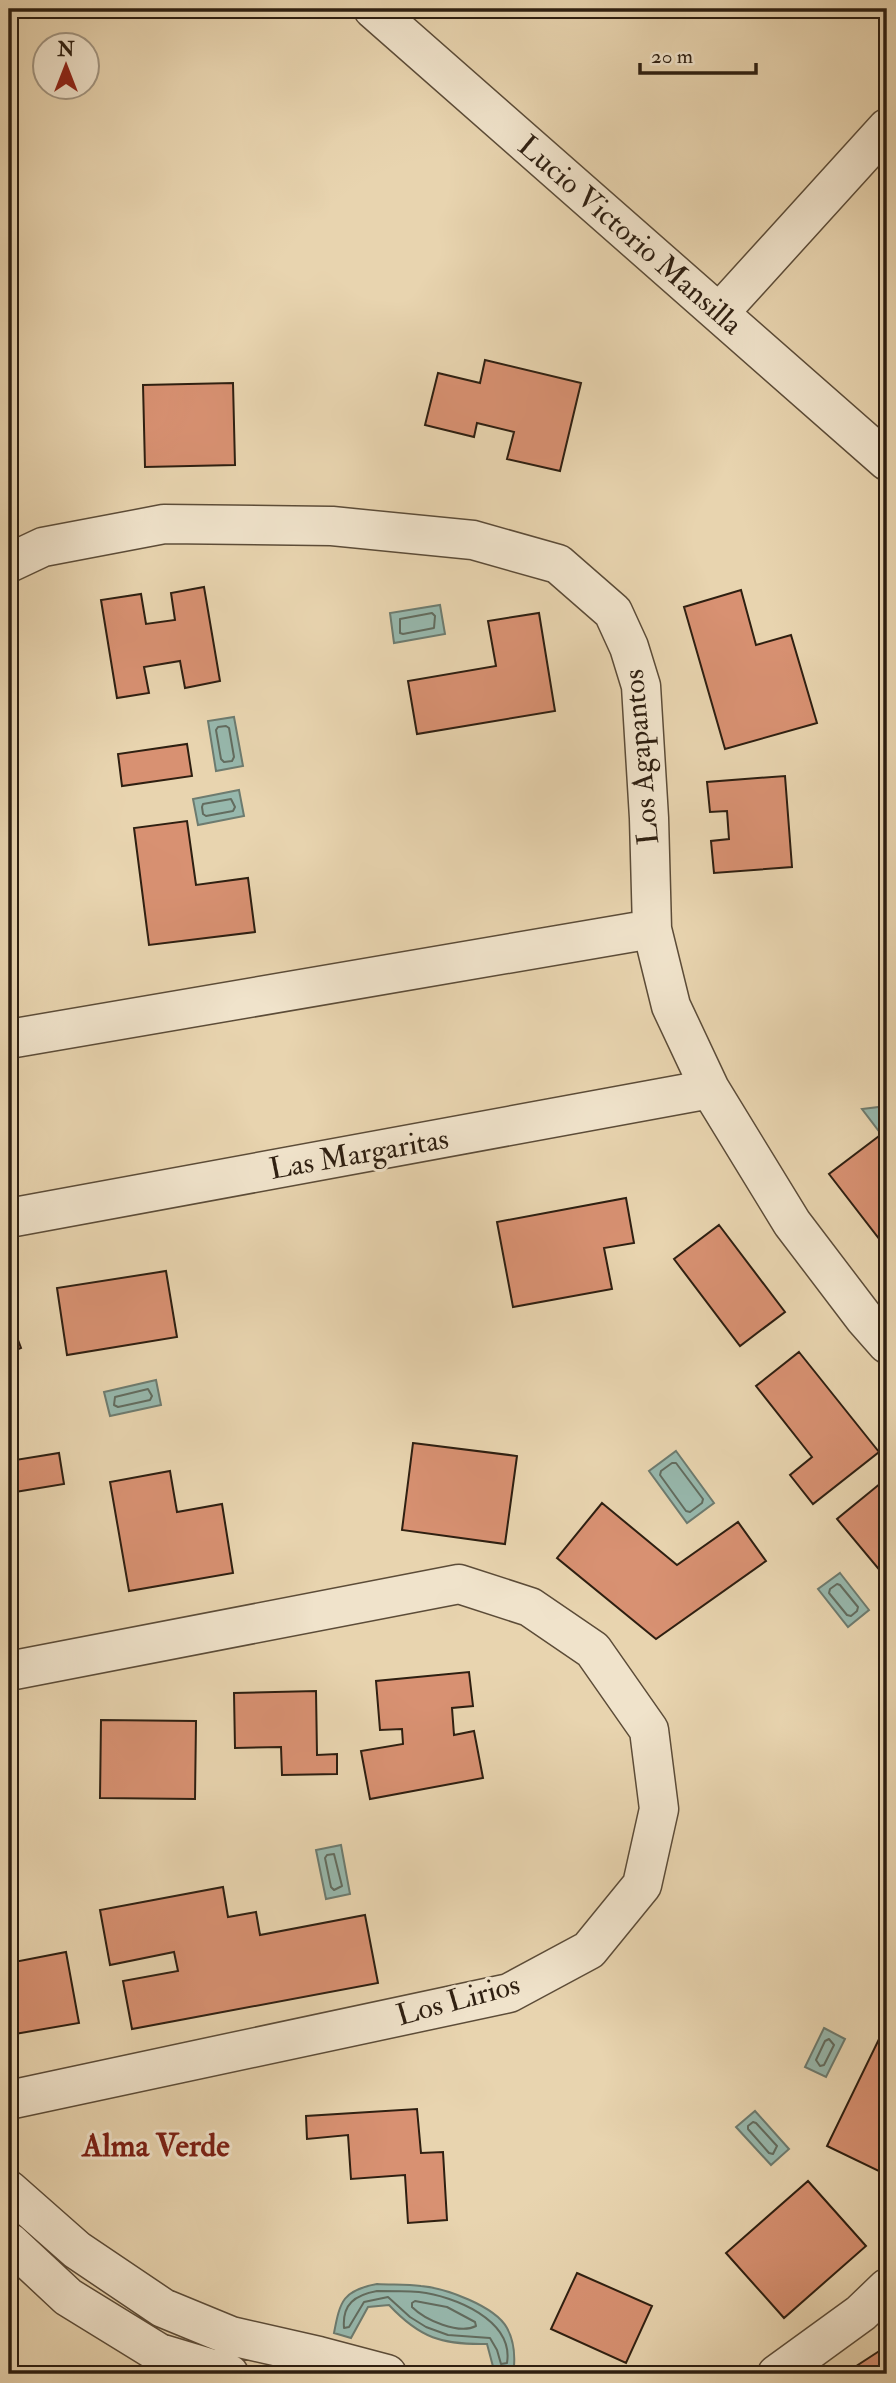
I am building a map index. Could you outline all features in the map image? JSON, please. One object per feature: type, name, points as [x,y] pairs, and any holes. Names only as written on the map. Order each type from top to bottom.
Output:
[{"type":"street","name":"Lucio Victorio Mansilla","points":[[373,9],[887,461]]},
{"type":"street","points":[[719,313],[887,128]]},
{"type":"street","name":"Los Agapantos","points":[[9,563],[43,547],[164,524],[332,526],[472,540],[558,565],[613,612],[629,647],[640,686],[649,818],[652,929],[671,1006],[710,1089],[792,1223],[887,1344]]},
{"type":"street","points":[[9,1040],[652,929]]},
{"type":"street","name":"Las Margaritas","points":[[9,1218],[710,1089]]},
{"type":"street","name":"Los Lirios","points":[[9,1671],[459,1584],[530,1607],[593,1650],[649,1730],[659,1809],[642,1885],[589,1951],[509,1993],[9,2100]]},
{"type":"street","points":[[9,2190],[77,2250],[163,2308],[231,2336],[387,2374]]},
{"type":"street","points":[[9,2242],[68,2297],[159,2353],[229,2374]]},
{"type":"street","points":[[777,2374],[861,2314],[887,2288]]},
{"type":"water","points":[[440,605],[445,634],[394,643],[390,613]]},
{"type":"water","points":[[234,717],[243,766],[216,771],[208,721]]},
{"type":"water","points":[[239,790],[244,816],[198,825],[193,799]]},
{"type":"water","points":[[887,1106],[887,1122],[878,1130],[862,1109]]},
{"type":"water","points":[[156,1380],[161,1405],[110,1416],[104,1392]]},
{"type":"water","points":[[676,1451],[714,1503],[687,1523],[649,1471]]},
{"type":"water","points":[[840,1573],[869,1610],[848,1627],[818,1589]]},
{"type":"water","points":[[341,1845],[350,1894],[326,1899],[316,1850]]},
{"type":"water","points":[[824,2028],[845,2039],[826,2077],[805,2067]]},
{"type":"water","points":[[755,2111],[789,2149],[771,2165],[736,2127]]},
{"type":"water","points":[[377,2284],[431,2287],[456,2294],[492,2312],[507,2328],[513,2346],[514,2366],[522,2374],[495,2374],[487,2344],[457,2343],[433,2337],[411,2325],[389,2305],[368,2307],[351,2338],[334,2333],[338,2313],[345,2299],[357,2290]]},
{"type":"building","points":[[485,360],[581,383],[560,471],[507,459],[514,432],[477,423],[474,437],[425,425],[438,373],[480,383]]},
{"type":"building","points":[[233,383],[235,465],[145,467],[143,385]]},
{"type":"building","points":[[204,587],[220,681],[185,688],[180,661],[144,667],[149,693],[117,698],[101,600],[141,594],[146,624],[175,620],[171,593]]},
{"type":"building","points":[[741,590],[756,645],[791,635],[817,723],[725,749],[684,607]]},
{"type":"building","points":[[539,613],[555,711],[417,734],[408,681],[496,666],[488,621]]},
{"type":"building","points":[[187,744],[192,776],[122,786],[118,754]]},
{"type":"building","points":[[785,776],[792,867],[714,873],[711,841],[729,839],[727,811],[710,812],[707,782]]},
{"type":"building","points":[[187,821],[196,885],[248,878],[255,932],[149,945],[134,828]]},
{"type":"building","points":[[887,1130],[887,1249],[829,1174]]},
{"type":"building","points":[[626,1198],[634,1243],[604,1248],[612,1289],[513,1307],[497,1222]]},
{"type":"building","points":[[719,1225],[785,1312],[740,1346],[674,1259]]},
{"type":"building","points":[[166,1271],[177,1337],[67,1355],[57,1288]]},
{"type":"building","points":[[9,1316],[21,1348],[9,1353]]},
{"type":"building","points":[[799,1352],[879,1452],[813,1504],[790,1475],[812,1457],[756,1386]]},
{"type":"building","points":[[413,1443],[517,1456],[505,1544],[402,1530]]},
{"type":"building","points":[[59,1453],[64,1484],[9,1493],[9,1461]]},
{"type":"building","points":[[170,1471],[177,1512],[222,1504],[233,1573],[129,1591],[110,1482]]},
{"type":"building","points":[[887,1478],[887,1579],[837,1519]]},
{"type":"building","points":[[602,1503],[677,1565],[738,1522],[766,1561],[656,1639],[557,1558]]},
{"type":"building","points":[[9,1545],[15,1586],[9,1587]]},
{"type":"building","points":[[469,1672],[473,1706],[452,1708],[454,1735],[474,1731],[483,1778],[370,1799],[361,1751],[403,1744],[402,1729],[380,1730],[376,1681]]},
{"type":"building","points":[[316,1691],[317,1755],[337,1754],[337,1774],[282,1775],[281,1747],[235,1748],[234,1693]]},
{"type":"building","points":[[101,1720],[196,1721],[195,1799],[100,1798]]},
{"type":"building","points":[[223,1887],[228,1917],[256,1912],[260,1935],[365,1915],[378,1983],[132,2029],[123,1981],[178,1971],[174,1952],[110,1965],[100,1910]]},
{"type":"building","points":[[66,1952],[79,2023],[9,2035],[9,1963]]},
{"type":"building","points":[[880,2037],[887,2040],[887,2175],[827,2146]]},
{"type":"building","points":[[417,2109],[421,2153],[443,2152],[447,2220],[408,2223],[405,2175],[351,2179],[348,2135],[307,2139],[306,2116]]},
{"type":"building","points":[[808,2181],[866,2246],[784,2318],[726,2253]]},
{"type":"building","points":[[577,2273],[652,2306],[626,2363],[551,2329]]},
{"type":"building","points":[[887,2346],[887,2374],[844,2374]]},
{"type":"district","name":"Alma Verde","points":[[156,2146]]}]
